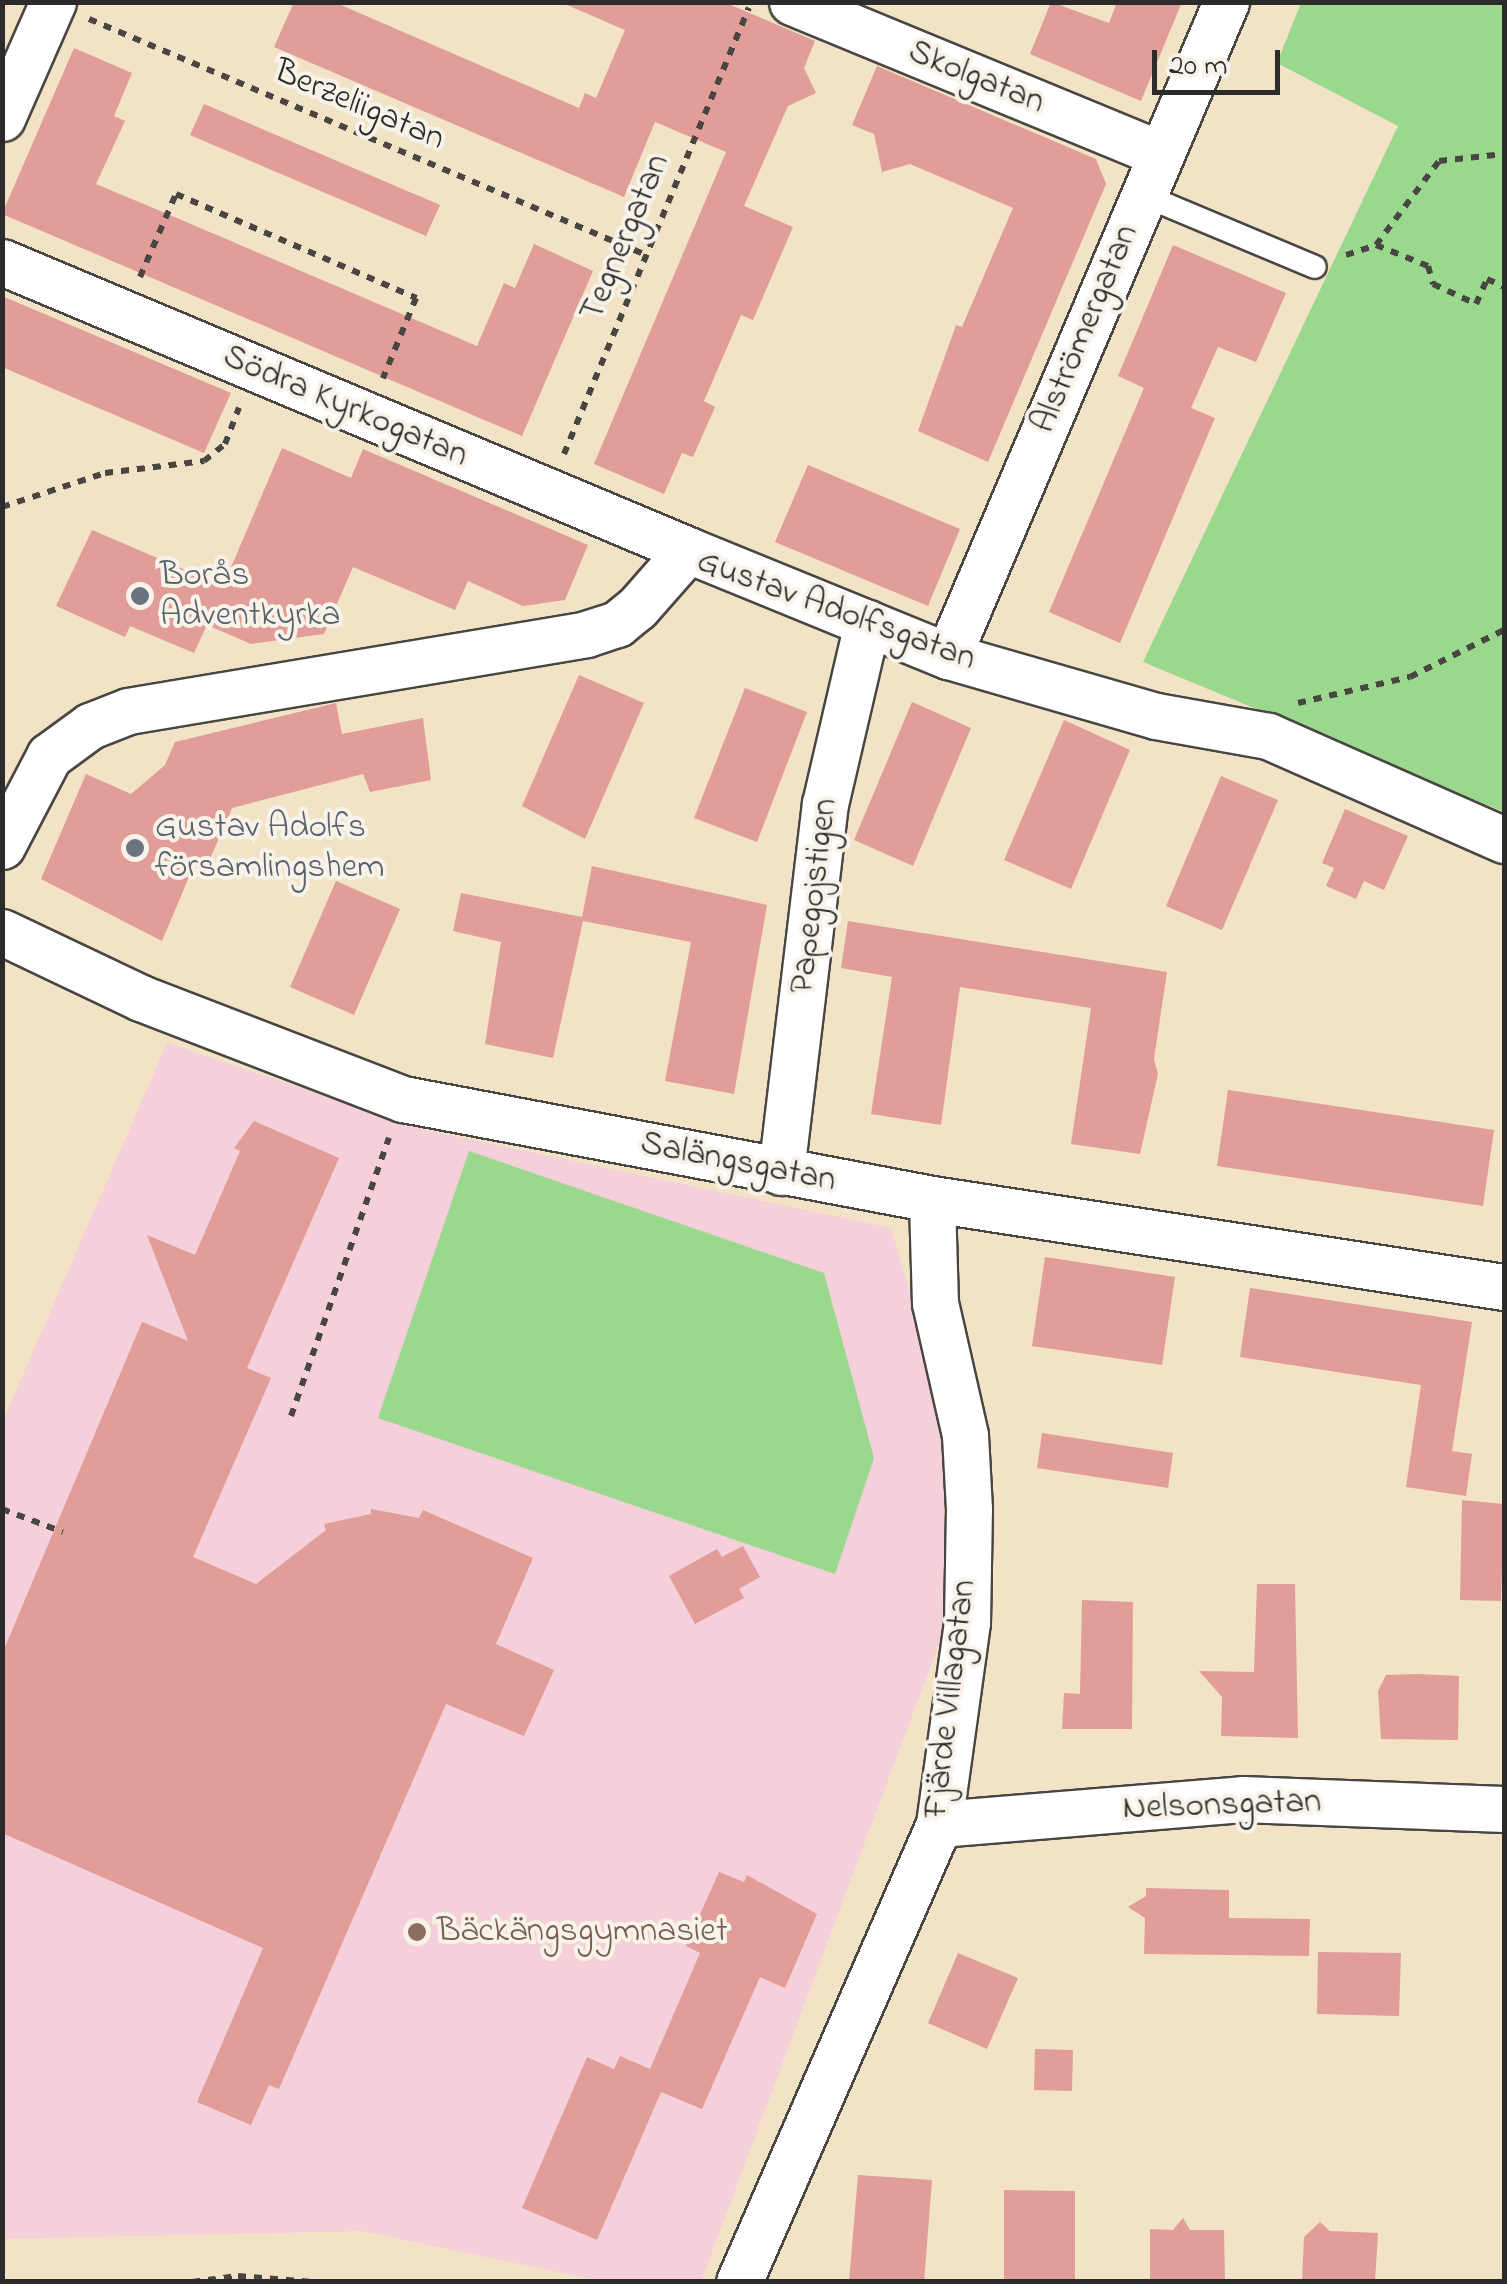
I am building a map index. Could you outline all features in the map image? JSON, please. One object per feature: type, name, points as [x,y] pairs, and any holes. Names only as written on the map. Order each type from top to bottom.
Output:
[{"type":"street","name":"Skolgatan","points":[[792,2],[1160,154]]},
{"type":"street","name":"Alströmergatan","points":[[948,656],[1226,2]]},
{"type":"street","points":[[2,118],[52,3]]},
{"type":"street","name":"Södra Kyrkogatan","points":[[2,262],[688,550]]},
{"type":"street","name":"Gustav Adolfsgatan","points":[[2,846],[49,756],[90,726],[128,711],[586,634],[617,624],[638,608],[688,550],[948,656],[1156,716],[1268,736],[1504,840]]},
{"type":"street","name":"Papegojstigen","points":[[782,1172],[825,804],[867,623]]},
{"type":"street","name":"Salängsgatan","points":[[2,932],[141,998],[403,1099],[932,1199],[1504,1286]]},
{"type":"street","name":"Fjärde Villagatan","points":[[738,2282],[939,1824],[966,1622],[969,1509],[965,1435],[935,1304],[932,1199]]},
{"type":"street","name":"Nelsonsgatan","points":[[939,1824],[1242,1799],[1504,1808]]},
{"type":"lane","points":[[1143,195],[1316,267]]},
{"type":"path","name":"Tegnergatan","points":[[548,493],[751,2]]},
{"type":"path","name":"Berzeliigatan","points":[[52,3],[646,255]]},
{"type":"path","points":[[1316,267],[1328,254],[1364,254],[1376,245],[1439,161],[1504,154]]},
{"type":"path","points":[[125,314],[176,194],[416,298],[368,417]]},
{"type":"path","points":[[1376,245],[1428,266],[1433,284],[1476,304],[1487,279],[1504,287]]},
{"type":"path","points":[[2,508],[105,473],[216,456],[254,370]]},
{"type":"path","points":[[1268,736],[1292,705],[1410,677],[1504,630]]},
{"type":"path","points":[[291,1416],[403,1099]]},
{"type":"path","points":[[2,1509],[63,1532]]},
{"type":"path","points":[[192,2282],[238,2276],[313,2282]]},
{"type":"shaded area","name":"Bäckängsgymnasiet","points":[[167,1043],[426,1130],[891,1228],[946,1421],[943,1633],[701,2281],[601,2281],[362,2231],[3,2239],[2,1423]]},
{"type":"green space","points":[[1301,3],[1504,3],[1504,812],[1143,662],[1398,126],[1277,63]]},
{"type":"green space","points":[[469,1151],[824,1273],[874,1458],[835,1574],[378,1418]]},
{"type":"building","points":[[294,2],[334,2],[579,108],[585,93],[596,98],[625,30],[560,2],[724,2],[815,41],[804,68],[816,93],[788,106],[744,206],[793,227],[753,320],[741,315],[704,401],[715,407],[693,457],[682,453],[664,494],[594,464],[726,152],[655,122],[624,197],[274,47]]},
{"type":"building","points":[[1051,2],[1109,23],[1117,2],[1182,2],[1141,101],[1030,54]]},
{"type":"building","points":[[74,48],[132,73],[114,116],[125,121],[96,184],[477,346],[504,283],[515,288],[534,244],[593,271],[522,436],[2,214]]},
{"type":"building","points":[[877,66],[1096,159],[1106,184],[988,462],[918,431],[956,325],[962,327],[1013,208],[910,164],[882,172],[874,134],[852,125]]},
{"type":"building","points":[[204,104],[440,205],[426,236],[190,135]]},
{"type":"building","points":[[1173,245],[1286,293],[1256,362],[1218,347],[1191,408],[1215,418],[1120,643],[1049,612],[1144,388],[1118,376]]},
{"type":"building","points":[[2,296],[231,393],[204,453],[2,367]]},
{"type":"building","points":[[282,448],[351,478],[363,449],[588,545],[565,600],[523,606],[468,581],[455,610],[353,567],[324,634],[251,644],[207,625],[194,653],[130,626],[125,637],[56,606],[92,530],[223,586]]},
{"type":"building","points":[[808,465],[960,529],[928,606],[775,542]]},
{"type":"building","points":[[579,675],[644,703],[585,839],[522,806]]},
{"type":"building","points":[[745,688],[807,712],[757,842],[694,818]]},
{"type":"building","points":[[912,702],[971,728],[913,866],[854,840]]},
{"type":"building","points":[[336,703],[342,734],[423,718],[431,780],[370,792],[363,774],[232,808],[206,868],[195,863],[162,941],[41,879],[86,774],[131,794],[165,765],[175,742]]},
{"type":"building","points":[[1064,720],[1130,750],[1071,889],[1004,860]]},
{"type":"building","points":[[1221,776],[1278,800],[1222,930],[1166,906]]},
{"type":"building","points":[[1345,809],[1408,836],[1384,890],[1364,881],[1356,899],[1326,886],[1334,868],[1322,863]]},
{"type":"building","points":[[592,866],[767,905],[734,1094],[665,1081],[691,942],[583,921],[553,1058],[485,1044],[501,942],[453,931],[461,893],[582,917]]},
{"type":"building","points":[[336,881],[400,909],[354,1015],[290,987]]},
{"type":"building","points":[[848,921],[1167,972],[1154,1059],[1158,1074],[1140,1154],[1071,1144],[1091,1008],[960,987],[941,1125],[871,1114],[892,977],[841,968]]},
{"type":"building","points":[[1228,1090],[1494,1130],[1483,1206],[1217,1166]]},
{"type":"building","points":[[254,1121],[339,1158],[247,1368],[271,1378],[193,1557],[256,1584],[326,1530],[324,1524],[371,1514],[371,1509],[419,1518],[423,1510],[533,1558],[496,1644],[554,1670],[524,1736],[446,1704],[279,2089],[269,2085],[251,2125],[197,2102],[263,1948],[2,1833],[2,1654],[142,1322],[188,1341],[147,1235],[195,1255],[240,1151],[234,1148]]},
{"type":"building","points":[[1045,1257],[1175,1277],[1162,1365],[1032,1346]]},
{"type":"building","points":[[1250,1288],[1472,1322],[1452,1451],[1472,1454],[1466,1496],[1406,1487],[1421,1385],[1240,1357]]},
{"type":"building","points":[[1042,1433],[1173,1453],[1168,1488],[1037,1468]]},
{"type":"building","points":[[1462,1500],[1504,1504],[1501,1601],[1460,1600]]},
{"type":"building","points":[[743,1546],[760,1577],[739,1589],[744,1598],[695,1624],[669,1576],[717,1549],[722,1557]]},
{"type":"building","points":[[1257,1584],[1295,1584],[1298,1738],[1221,1736],[1222,1697],[1199,1671],[1254,1672]]},
{"type":"building","points":[[1082,1600],[1133,1602],[1132,1729],[1062,1729],[1064,1693],[1080,1694]]},
{"type":"building","points":[[1386,1675],[1459,1676],[1458,1740],[1381,1739],[1378,1691]]},
{"type":"building","points":[[719,1872],[744,1882],[747,1875],[817,1914],[785,1988],[760,1977],[702,2109],[661,2092],[597,2240],[522,2208],[587,2057],[614,2069],[620,2056],[650,2069],[700,1953],[686,1946]]},
{"type":"building","points":[[1146,1888],[1229,1890],[1229,1918],[1310,1919],[1309,1956],[1144,1954],[1145,1918],[1128,1907],[1146,1896]]},
{"type":"building","points":[[1318,1952],[1401,1953],[1399,2016],[1317,2014]]},
{"type":"building","points":[[958,1953],[1018,1978],[987,2049],[928,2023]]},
{"type":"building","points":[[1035,2049],[1073,2050],[1072,2091],[1034,2090]]},
{"type":"building","points":[[858,2175],[932,2180],[924,2282],[849,2282]]},
{"type":"building","points":[[1004,2190],[1075,2191],[1075,2282],[1004,2282]]},
{"type":"building","points":[[1183,2218],[1190,2230],[1224,2230],[1225,2282],[1150,2282],[1150,2229],[1173,2230]]},
{"type":"building","points":[[1320,2222],[1330,2231],[1378,2233],[1375,2282],[1302,2282],[1304,2237]]},
{"type":"place","name":"Borås Adventkyrka","points":[[140,596]]},
{"type":"place","name":"Gustav Adolfs församlingshem","points":[[135,848]]},
{"type":"place","name":"Bäckängsgymnasiet","points":[[417,1932]]}]
